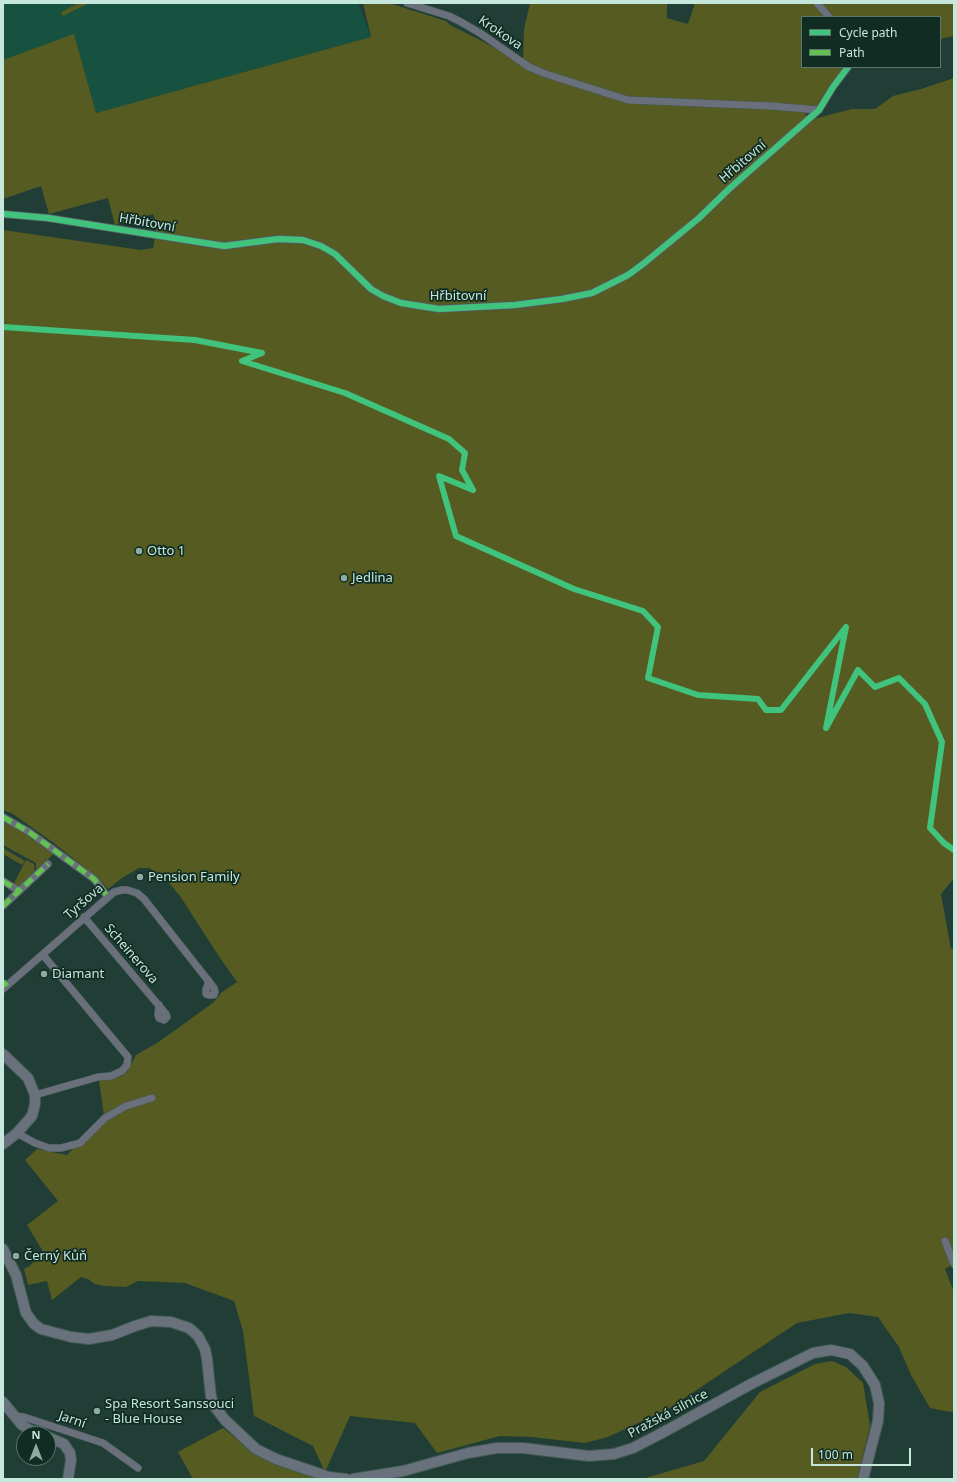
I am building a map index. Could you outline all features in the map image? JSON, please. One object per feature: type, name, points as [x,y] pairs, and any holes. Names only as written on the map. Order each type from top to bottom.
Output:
[{"type":"street","name":"Krokova","points":[[407,3],[449,16],[461,22],[480,33],[529,67],[628,100],[771,106],[819,110]]},
{"type":"street","points":[[817,3],[827,16]]},
{"type":"street","name":"Hřbitovní","points":[[3,214],[48,218],[224,246],[278,239],[303,240],[321,246],[335,254],[371,289],[401,303],[439,309],[515,306],[562,300],[592,293],[628,275],[699,218],[730,188],[819,110],[833,87],[847,68]]},
{"type":"street","points":[[3,817],[29,832],[94,880],[108,897]]},
{"type":"street","points":[[3,906],[48,864]]},
{"type":"street","points":[[3,882],[19,891]]},
{"type":"street","name":"Tyršova","points":[[4,986],[43,955],[84,917],[118,890],[127,890],[137,893],[144,899],[208,980]]},
{"type":"street","name":"Scheinerova","points":[[84,917],[159,1005]]},
{"type":"street","points":[[35,1095],[98,1077],[111,1076],[122,1071],[126,1065],[128,1057],[43,955]]},
{"type":"street","points":[[3,1054],[28,1078],[35,1095],[35,1104],[32,1116],[17,1133],[3,1144]]},
{"type":"street","points":[[17,1133],[35,1144],[49,1148],[61,1148],[80,1143],[105,1118],[121,1109],[152,1098]]},
{"type":"street","points":[[945,1242],[954,1264]]},
{"type":"street","points":[[3,1249],[16,1276],[26,1312],[34,1324],[41,1329],[71,1337],[89,1339],[112,1335],[151,1321],[171,1322],[189,1328],[198,1336],[205,1349],[208,1359],[211,1397],[215,1406],[225,1420],[256,1449],[276,1459],[329,1477],[346,1479]]},
{"type":"street","name":"Pražská silnice","points":[[353,1479],[403,1471],[468,1453],[497,1448],[523,1448],[589,1456],[614,1454],[633,1448],[753,1383],[813,1353],[831,1350],[850,1354],[863,1366],[875,1385],[879,1403],[878,1421],[863,1479]]},
{"type":"street","points":[[3,1402],[14,1416],[25,1426]]},
{"type":"street","name":"Jarní","points":[[14,1416],[24,1417],[103,1443],[138,1468]]},
{"type":"street","points":[[56,1440],[64,1444],[70,1453],[71,1460],[68,1479]]},
{"type":"shaded area","points":[[3,3],[358,3],[371,37],[96,113],[74,35],[3,60]]},
{"type":"shaded area","points":[[79,3],[89,3],[63,16],[61,12]]},
{"type":"shaded area","points":[[363,3],[389,3],[446,21],[450,25],[486,43],[522,65],[524,29],[530,3],[667,3],[667,18],[688,24],[695,3],[954,3],[954,36],[941,39],[941,16],[801,16],[801,68],[842,68],[841,73],[827,90],[816,107],[812,107],[805,115],[817,118],[852,109],[875,109],[893,96],[921,89],[954,78],[954,878],[941,894],[951,949],[954,949],[954,1264],[945,1269],[954,1292],[954,1411],[951,1412],[930,1408],[911,1375],[899,1347],[878,1317],[849,1313],[797,1323],[668,1409],[608,1437],[585,1443],[532,1437],[500,1436],[437,1453],[415,1423],[350,1416],[325,1472],[313,1446],[254,1416],[243,1331],[234,1301],[185,1283],[138,1281],[126,1287],[104,1286],[95,1284],[88,1279],[81,1277],[52,1300],[47,1281],[28,1285],[24,1269],[30,1266],[34,1261],[33,1259],[44,1253],[27,1225],[58,1201],[25,1160],[37,1149],[67,1155],[104,1116],[99,1080],[120,1077],[127,1072],[136,1055],[157,1043],[181,1026],[214,1002],[221,993],[237,982],[180,896],[169,883],[149,868],[139,868],[122,878],[108,889],[99,879],[55,844],[13,814],[3,810],[3,230],[141,250],[153,248],[157,224],[153,214],[115,225],[108,198],[49,214],[41,186],[3,199],[3,60],[74,34],[96,113],[371,37]]},
{"type":"shaded area","points":[[3,820],[27,833],[55,853],[36,870],[36,863],[3,845]]},
{"type":"shaded area","points":[[3,848],[25,861],[22,865],[3,854]]},
{"type":"shaded area","points":[[26,860],[34,864],[35,873],[20,887],[13,885]]},
{"type":"shaded area","points":[[832,1361],[846,1367],[863,1383],[870,1426],[857,1479],[642,1479],[704,1461],[760,1392],[815,1364]]},
{"type":"shaded area","points":[[223,1428],[254,1453],[324,1479],[193,1479],[178,1452]]},
{"type":"marked path","points":[[3,817],[29,832],[94,879],[108,897]]},
{"type":"marked path","points":[[3,906],[48,864]]},
{"type":"marked path","points":[[3,881],[19,891]]},
{"type":"marked path","points":[[3,981],[7,986]]},
{"type":"cycle path","points":[[3,214],[48,218],[224,246],[278,239],[303,240],[321,246],[335,254],[371,289],[383,296],[401,303],[439,309],[515,305],[562,299],[592,293],[628,275],[643,264],[699,218],[730,188],[819,110],[833,87],[847,68]]},
{"type":"cycle path","points":[[3,327],[195,340],[262,353],[242,361],[345,393],[449,439],[465,453],[462,470],[473,490],[439,476],[456,536],[574,589],[643,611],[658,627],[648,678],[698,695],[758,699],[766,710],[781,710],[846,627],[826,728],[858,670],[875,687],[899,678],[925,704],[942,742],[930,828],[944,843],[954,850]]},
{"type":"place","name":"Otto 1","points":[[139,551]]},
{"type":"place","name":"Jedlina","points":[[344,578]]},
{"type":"place","name":"Pension Family","points":[[140,877]]},
{"type":"place","name":"Diamant","points":[[44,974]]},
{"type":"place","name":"Černý Kůň","points":[[16,1256]]},
{"type":"place","name":"Spa Resort Sanssouci - Blue House","points":[[97,1411]]}]
